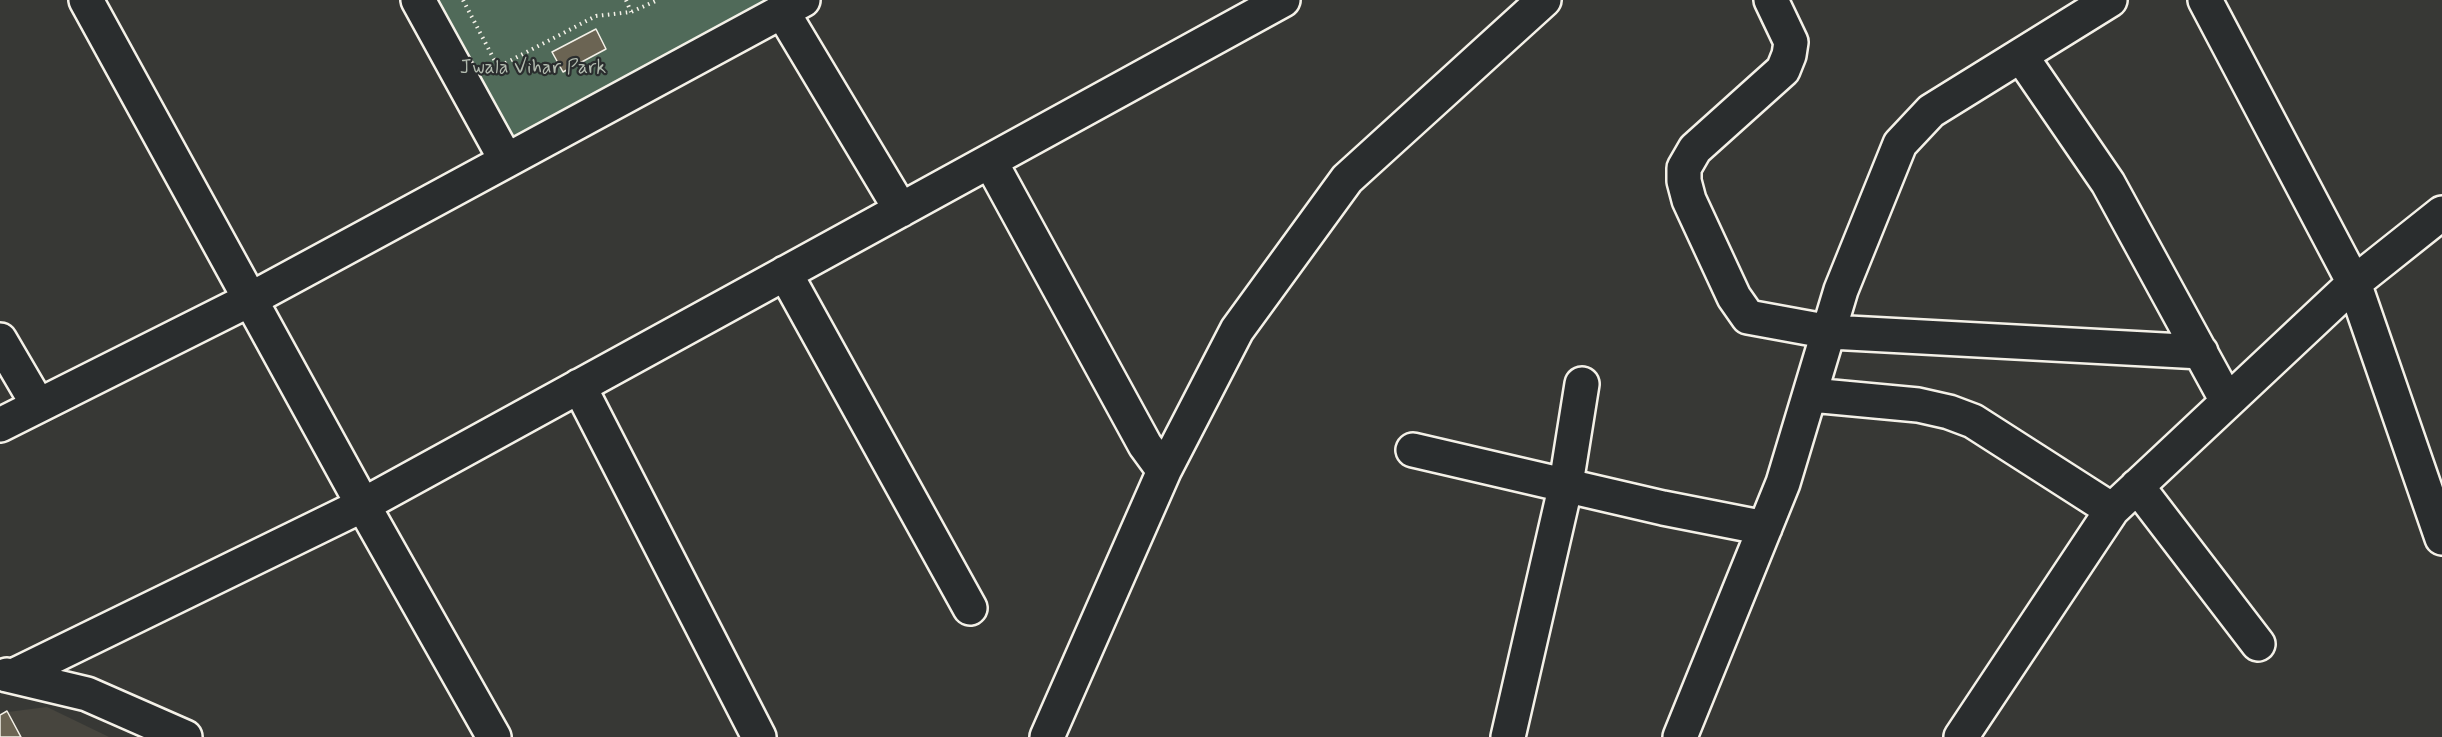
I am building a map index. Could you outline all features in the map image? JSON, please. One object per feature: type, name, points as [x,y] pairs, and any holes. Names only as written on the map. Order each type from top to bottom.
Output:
[{"type":"street","points":[[86,0],[363,505],[495,737]]},
{"type":"street","points":[[418,0],[506,160]]},
{"type":"street","points":[[7,675],[363,505],[1283,0]]},
{"type":"street","points":[[1047,737],[1156,459],[1237,330],[1347,178],[1544,0]]},
{"type":"street","points":[[1771,0],[1791,42],[1783,70],[1695,149],[1684,168],[1684,181],[1689,200],[1729,286],[1748,317],[1830,332],[2201,352]]},
{"type":"street","points":[[1680,737],[1783,483],[1841,290],[1900,144],[1931,111],[2110,0]]},
{"type":"street","points":[[2205,0],[2354,284],[2442,538]]},
{"type":"street","points":[[0,425],[251,299],[792,5],[901,210]]},
{"type":"street","points":[[2021,56],[2108,183],[2227,402]]},
{"type":"street","points":[[990,161],[1156,459]]},
{"type":"street","points":[[1961,737],[2112,510],[2354,284],[2442,213]]},
{"type":"street","points":[[785,273],[970,608]]},
{"type":"street","points":[[0,340],[38,405]]},
{"type":"street","points":[[1508,737],[1566,484],[1582,384]]},
{"type":"street","points":[[579,386],[759,737]]},
{"type":"street","points":[[1811,395],[1918,405],[1949,412],[1973,422],[2112,510]]},
{"type":"street","points":[[1413,450],[1663,508],[1765,528]]},
{"type":"street","points":[[2138,486],[2258,644]]},
{"type":"street","points":[[7,675],[87,694],[185,737]]},
{"type":"path","points":[[463,0],[498,67],[597,16],[631,12],[657,0]]},
{"type":"path","points":[[626,0],[631,12]]},
{"type":"shaded area","points":[[47,707],[109,737],[0,737],[0,713]]},
{"type":"green space","name":"Jwala Vihar Park","points":[[418,0],[804,0],[506,160]]},
{"type":"building","points":[[596,29],[606,49],[563,72],[552,52]]},
{"type":"building","points":[[7,711],[21,737],[0,737],[0,715]]}]
